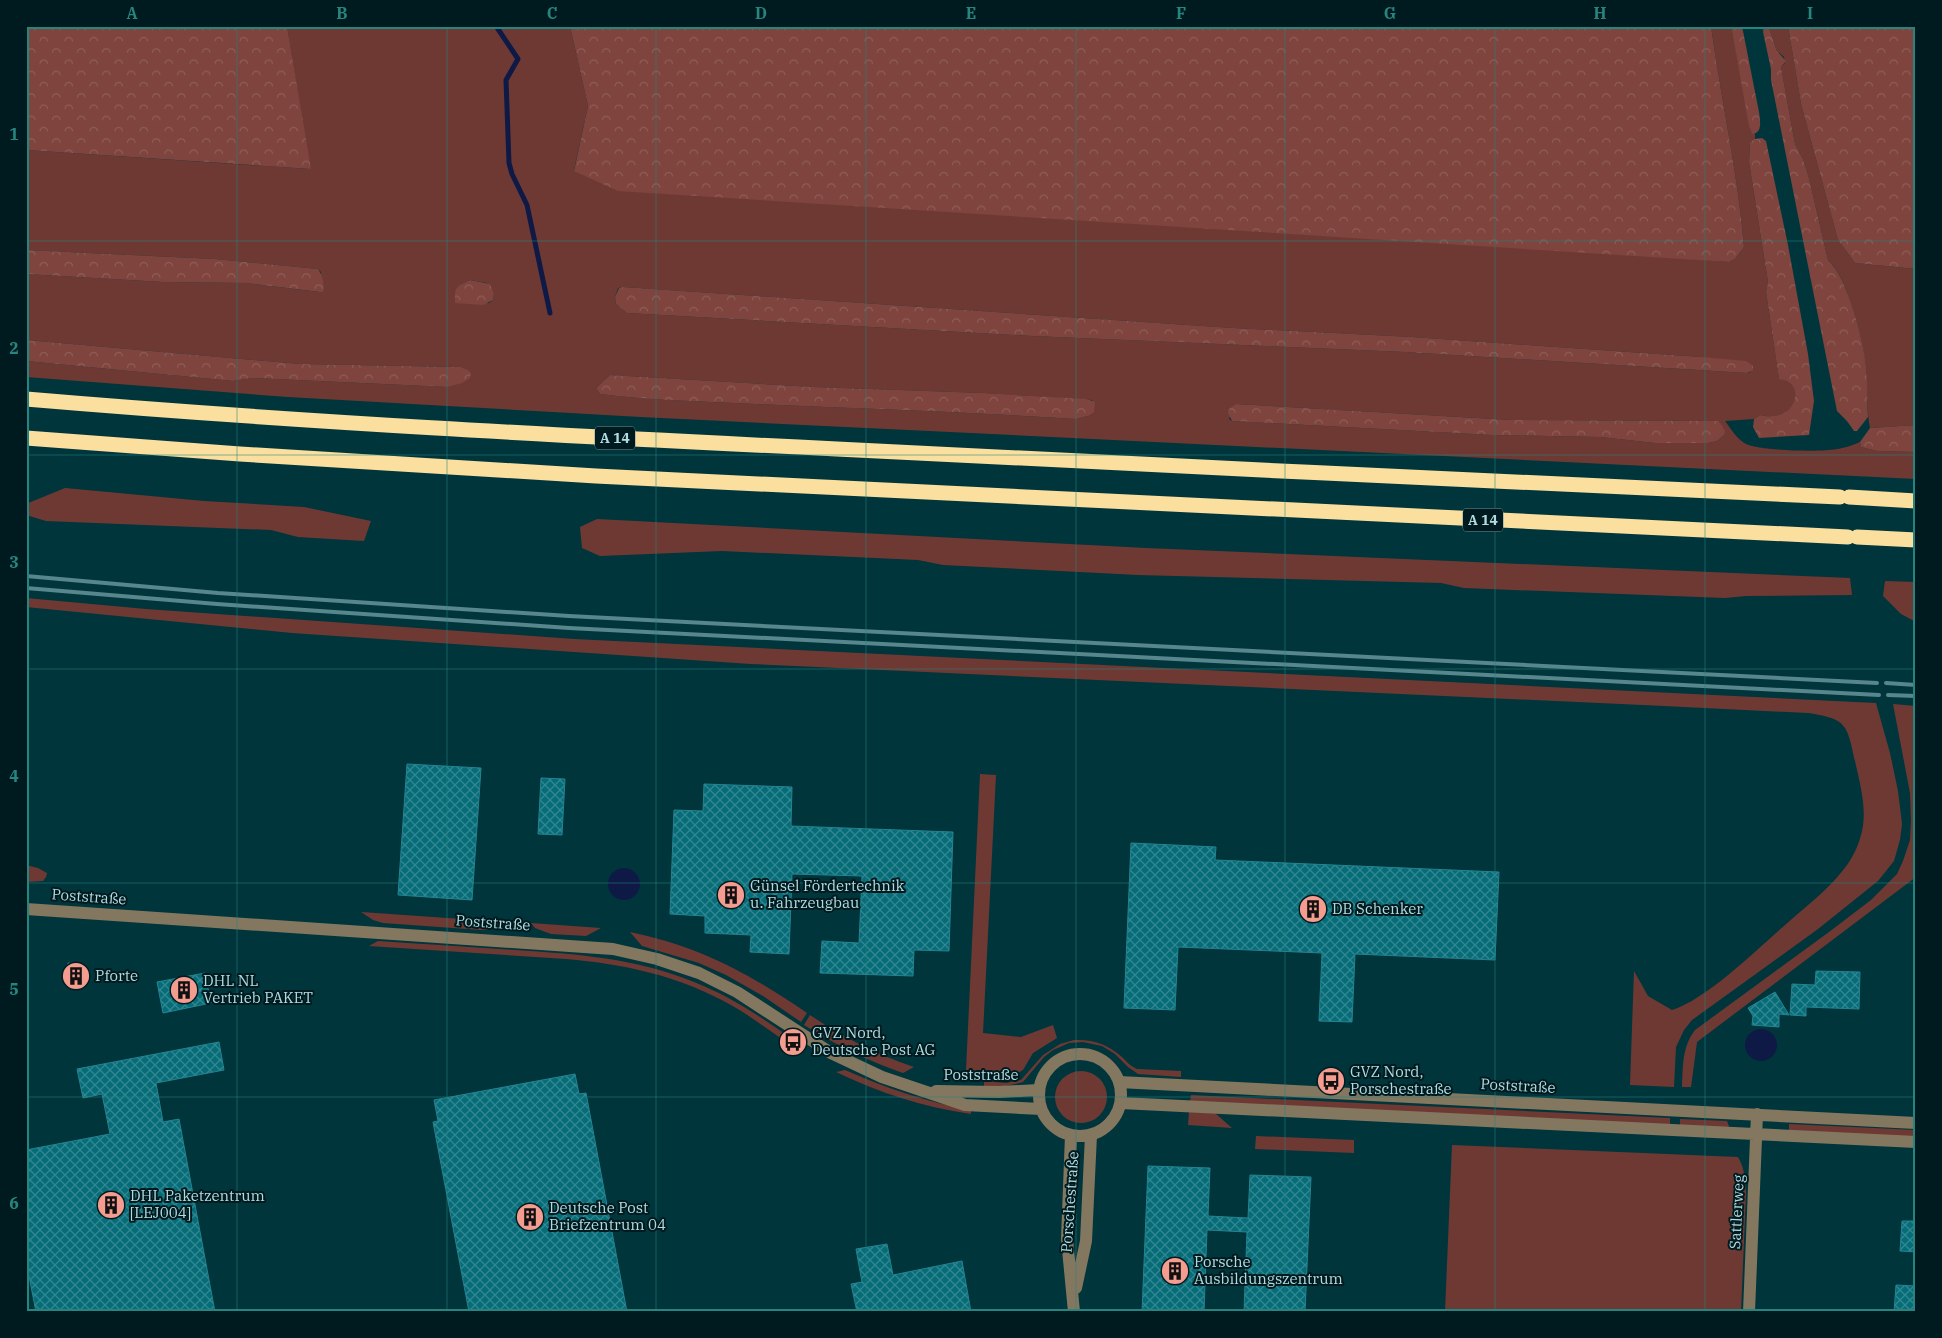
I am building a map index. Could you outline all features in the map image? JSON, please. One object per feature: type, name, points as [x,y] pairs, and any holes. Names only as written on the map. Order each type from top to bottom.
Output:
[{"type":"highway","name":"A 14","points":[[26,399],[249,416],[552,435],[1916,501]]},
{"type":"highway","name":"A 14","points":[[26,438],[240,454],[586,475],[1916,540]]},
{"type":"street","name":"Poststraße","points":[[26,909],[516,941],[613,949],[634,953],[699,973],[737,992],[845,1060],[882,1078],[965,1105],[1041,1110],[1039,1090],[1041,1081],[1053,1063],[1067,1056],[1078,1054],[1100,1059],[1114,1072],[1120,1082],[1916,1123]]},
{"type":"street","points":[[1041,1110],[1057,1130],[1071,1135],[1091,1135],[1102,1130],[1117,1114],[1121,1103],[1120,1082]]},
{"type":"street","name":"Poststraße","points":[[924,1091],[998,1092],[1039,1090]]},
{"type":"street","points":[[1121,1103],[1363,1117],[1916,1142]]},
{"type":"street","name":"Sattlerweg","points":[[1749,1312],[1757,1114]]},
{"type":"street","name":"Porschestraße","points":[[1071,1135],[1067,1239],[1074,1306]]},
{"type":"street","name":"Porschestraße","points":[[1074,1306],[1086,1241],[1091,1135]]},
{"type":"shaded area","points":[[287,26],[570,26],[588,106],[574,170],[1729,262],[1735,259],[1744,247],[1738,192],[1711,26],[1731,26],[1751,132],[1755,134],[1755,139],[1750,142],[1749,162],[1768,282],[1766,292],[1779,378],[1788,382],[1794,388],[1796,395],[1789,409],[1782,414],[1772,416],[1760,415],[1754,419],[1725,421],[1734,434],[1743,442],[1765,448],[1794,451],[1834,450],[1860,442],[1861,447],[1877,451],[1916,452],[1916,479],[641,417],[288,397],[26,377],[26,361],[233,381],[252,378],[447,387],[459,367],[300,364],[26,340],[26,274],[163,282],[246,283],[319,292],[321,272],[318,269],[215,259],[26,250],[26,150],[310,169]],"holes":[[[470,280],[487,283],[494,294],[493,300],[489,303],[456,302],[462,284]],[[618,288],[1233,328],[1412,337],[1701,357],[1751,372],[1405,352],[1032,336],[627,313],[616,304],[615,297]],[[610,375],[1092,400],[1088,416],[1076,419],[658,399],[600,394],[596,388]],[[1236,404],[1511,420],[1719,421],[1724,435],[1717,441],[1708,443],[1655,443],[1600,437],[1492,435],[1232,421],[1229,419]]]},
{"type":"shaded area","points":[[1762,26],[1788,26],[1801,104],[1838,240],[1855,263],[1916,269],[1916,425],[1870,428],[1865,356],[1858,326],[1842,280],[1828,260],[1809,178],[1803,159],[1795,144],[1781,67],[1785,63],[1784,57],[1777,51],[1769,28],[1765,27],[1763,32]]},
{"type":"shaded area","points":[[65,488],[204,501],[304,507],[371,521],[364,541],[298,537],[271,530],[46,521],[26,515],[26,504]]},
{"type":"shaded area","points":[[597,519],[1146,548],[1850,578],[1852,595],[1746,596],[1725,598],[1464,588],[1441,583],[1138,575],[943,565],[918,560],[722,551],[600,556],[582,548],[580,527]]},
{"type":"shaded area","points":[[1885,581],[1916,582],[1916,622],[1901,614],[1883,596]]},
{"type":"shaded area","points":[[26,598],[146,609],[574,639],[1876,703],[1890,753],[1898,791],[1902,824],[1894,861],[1878,881],[1818,929],[1692,1020],[1684,1030],[1676,1047],[1674,1087],[1630,1085],[1634,971],[1648,996],[1672,1010],[1686,1004],[1700,996],[1730,973],[1815,899],[1830,885],[1852,857],[1863,826],[1863,807],[1861,788],[1850,739],[1843,725],[1838,721],[1808,713],[751,664],[292,633],[26,607]]},
{"type":"shaded area","points":[[1893,704],[1916,706],[1916,877],[1697,1042],[1691,1087],[1682,1087],[1685,1050],[1695,1030],[1871,900],[1897,874],[1910,840],[1911,820],[1910,793]]},
{"type":"shaded area","points":[[980,774],[996,775],[983,1033],[1021,1037],[1053,1025],[1057,1038],[1033,1053],[1023,1070],[1012,1076],[966,1070]]},
{"type":"shaded area","points":[[26,865],[47,873],[43,881],[26,882]]},
{"type":"shaded area","points":[[361,912],[505,922],[487,930],[481,930],[383,923],[373,920]]},
{"type":"shaded area","points":[[531,923],[601,928],[586,936],[551,934],[535,928]]},
{"type":"shaded area","points":[[630,932],[679,945],[723,963],[807,1013],[801,1022],[763,996],[726,975],[699,963],[642,946]]},
{"type":"shaded area","points":[[378,941],[561,953],[628,962],[650,967],[694,982],[733,1000],[792,1039],[789,1044],[731,1005],[692,986],[630,968],[566,959],[369,946]]},
{"type":"shaded area","points":[[810,1015],[860,1045],[914,1067],[903,1073],[852,1052],[804,1025]]},
{"type":"shaded area","points":[[1074,1040],[1087,1040],[1105,1046],[1117,1052],[1137,1069],[1181,1071],[1181,1077],[1138,1074],[1115,1054],[1102,1046],[1083,1042],[1069,1043],[1053,1050],[1044,1057],[1023,1082],[1006,1086],[984,1086],[984,1081],[1006,1083],[1021,1080],[1043,1055],[1060,1044]]},
{"type":"shaded area","points":[[845,1070],[906,1094],[971,1110],[971,1114],[902,1098],[836,1072]]},
{"type":"shaded area","points":[[1081,1071],[1095,1075],[1103,1083],[1107,1097],[1103,1111],[1095,1119],[1081,1123],[1067,1119],[1059,1111],[1055,1097],[1059,1083],[1067,1075]]},
{"type":"shaded area","points":[[1191,1095],[1670,1118],[1670,1126],[1190,1102]]},
{"type":"shaded area","points":[[1189,1111],[1215,1113],[1232,1128],[1188,1125]]},
{"type":"shaded area","points":[[1680,1119],[1727,1121],[1729,1126],[1727,1128],[1680,1126]]},
{"type":"shaded area","points":[[1789,1124],[1916,1130],[1916,1137],[1789,1131]]},
{"type":"shaded area","points":[[1256,1136],[1354,1140],[1354,1153],[1255,1149]]},
{"type":"shaded area","points":[[1452,1145],[1738,1157],[1745,1179],[1746,1193],[1741,1312],[1445,1312]]},
{"type":"green space","points":[[26,26],[287,26],[311,169],[26,150]]},
{"type":"green space","points":[[570,26],[1711,26],[1738,192],[1744,247],[1735,259],[1729,262],[618,191],[574,171],[588,106]]},
{"type":"green space","points":[[1731,26],[1742,26],[1759,112],[1759,129],[1756,133],[1752,134],[1749,126]]},
{"type":"green space","points":[[1788,26],[1916,26],[1916,269],[1855,263],[1838,240],[1801,104]]},
{"type":"green space","points":[[1765,27],[1769,28],[1777,51],[1786,61],[1781,67],[1795,144],[1803,159],[1809,178],[1828,260],[1835,268],[1848,294],[1862,342],[1867,373],[1868,417],[1857,431],[1854,431],[1837,411],[1771,80],[1771,69],[1763,32]]},
{"type":"green space","points":[[1762,138],[1766,141],[1808,354],[1814,401],[1809,435],[1759,438],[1753,427],[1754,419],[1760,415],[1772,416],[1782,414],[1794,402],[1795,394],[1793,387],[1788,382],[1779,379],[1766,292],[1768,282],[1749,162],[1750,142]]},
{"type":"green space","points":[[26,250],[215,259],[318,269],[323,280],[324,289],[323,292],[320,292],[246,283],[163,282],[26,274]]},
{"type":"green space","points":[[470,280],[490,284],[494,294],[493,300],[483,305],[455,303],[456,288]]},
{"type":"green space","points":[[619,288],[1701,357],[1746,361],[1753,366],[1753,370],[1747,373],[1405,352],[1032,336],[627,313],[616,304],[615,297]]},
{"type":"green space","points":[[26,340],[300,364],[459,367],[471,373],[470,378],[462,383],[447,387],[252,378],[233,381],[26,361]]},
{"type":"green space","points":[[610,375],[813,387],[984,393],[1086,399],[1095,402],[1094,412],[1088,416],[1076,419],[658,399],[600,394],[596,388]]},
{"type":"green space","points":[[1236,404],[1511,420],[1719,421],[1725,431],[1724,435],[1717,441],[1708,443],[1655,443],[1600,437],[1492,435],[1232,421],[1228,413],[1229,409]]},
{"type":"green space","points":[[1916,425],[1916,452],[1877,451],[1861,447],[1860,442],[1870,428]]},
{"type":"water","points":[[624,868],[630,869],[635,873],[639,878],[639,890],[635,895],[630,899],[624,900],[618,899],[613,895],[609,890],[608,884],[609,878],[613,873],[618,869]]},
{"type":"water","points":[[1761,1029],[1767,1030],[1772,1034],[1776,1039],[1776,1051],[1772,1056],[1767,1060],[1761,1061],[1755,1060],[1750,1056],[1746,1051],[1745,1045],[1746,1039],[1750,1034],[1755,1030]]},
{"type":"building","points":[[407,764],[481,768],[472,900],[398,895]]},
{"type":"building","points":[[541,778],[565,779],[562,835],[538,834]]},
{"type":"building","name":"Günsel Fördertechnik u. Fahrzeugbau","points":[[704,784],[792,787],[791,826],[953,832],[949,951],[914,950],[913,976],[820,973],[822,941],[859,943],[862,876],[792,874],[789,954],[750,952],[751,935],[705,933],[705,916],[670,914],[674,810],[703,811]]},
{"type":"building","name":"DB Schenker","points":[[1131,843],[1216,847],[1215,860],[1499,872],[1495,960],[1355,954],[1352,1022],[1319,1021],[1322,953],[1178,947],[1175,1010],[1124,1008]]},
{"type":"building","points":[[68,963],[82,964],[81,982],[67,981]]},
{"type":"building","points":[[1816,971],[1860,972],[1859,1009],[1806,1007],[1806,1016],[1790,1015],[1792,984],[1815,985]]},
{"type":"building","name":"DHL NL Vertrieb PAKET","points":[[205,973],[211,1003],[163,1013],[157,982]]},
{"type":"building","points":[[1775,992],[1789,1015],[1779,1014],[1779,1027],[1752,1025],[1753,1016],[1748,1008]]},
{"type":"building","name":"DHL Paketzentrum [LEJ004]","points":[[219,1042],[224,1070],[156,1083],[163,1122],[179,1119],[215,1312],[36,1312],[29,1276],[26,1277],[26,1150],[110,1134],[102,1094],[83,1098],[77,1069]]},
{"type":"building","name":"Deutsche Post Briefzentrum 04","points":[[575,1074],[579,1094],[586,1093],[627,1312],[469,1312],[433,1122],[438,1121],[434,1100]]},
{"type":"building","points":[[1148,1166],[1210,1168],[1208,1216],[1248,1218],[1250,1175],[1311,1177],[1305,1312],[1244,1312],[1247,1232],[1207,1230],[1204,1312],[1142,1312]]},
{"type":"building","points":[[1902,1221],[1916,1221],[1916,1252],[1900,1251]]},
{"type":"building","points":[[887,1244],[893,1275],[962,1261],[971,1312],[857,1312],[851,1284],[862,1282],[856,1249]]},
{"type":"building","points":[[1896,1285],[1916,1286],[1916,1312],[1894,1312]]},
{"type":"waterway","points":[[496,26],[518,59],[506,80],[509,163],[512,174],[527,205],[550,313]]},
{"type":"railway","points":[[26,576],[218,593],[569,616],[1877,683]]},
{"type":"railway","points":[[26,588],[217,604],[569,628],[1879,695]]},
{"type":"railway","points":[[1886,683],[1916,685]]},
{"type":"railway","points":[[1888,695],[1916,696]]},
{"type":"place","name":"Günsel Fördertechnik u. Fahrzeugbau","points":[[731,895]]},
{"type":"place","name":"DB Schenker","points":[[1313,909]]},
{"type":"place","name":"Pforte","points":[[76,976]]},
{"type":"place","name":"DHL NL Vertrieb PAKET","points":[[184,990]]},
{"type":"place","name":"GVZ Nord, Deutsche Post AG","points":[[793,1042]]},
{"type":"place","name":"GVZ Nord, Porschestraße","points":[[1331,1081]]},
{"type":"place","name":"DHL Paketzentrum [LEJ004]","points":[[111,1205]]},
{"type":"place","name":"Deutsche Post Briefzentrum 04","points":[[530,1217]]},
{"type":"place","name":"Porsche Ausbildungszentrum","points":[[1175,1271]]}]
